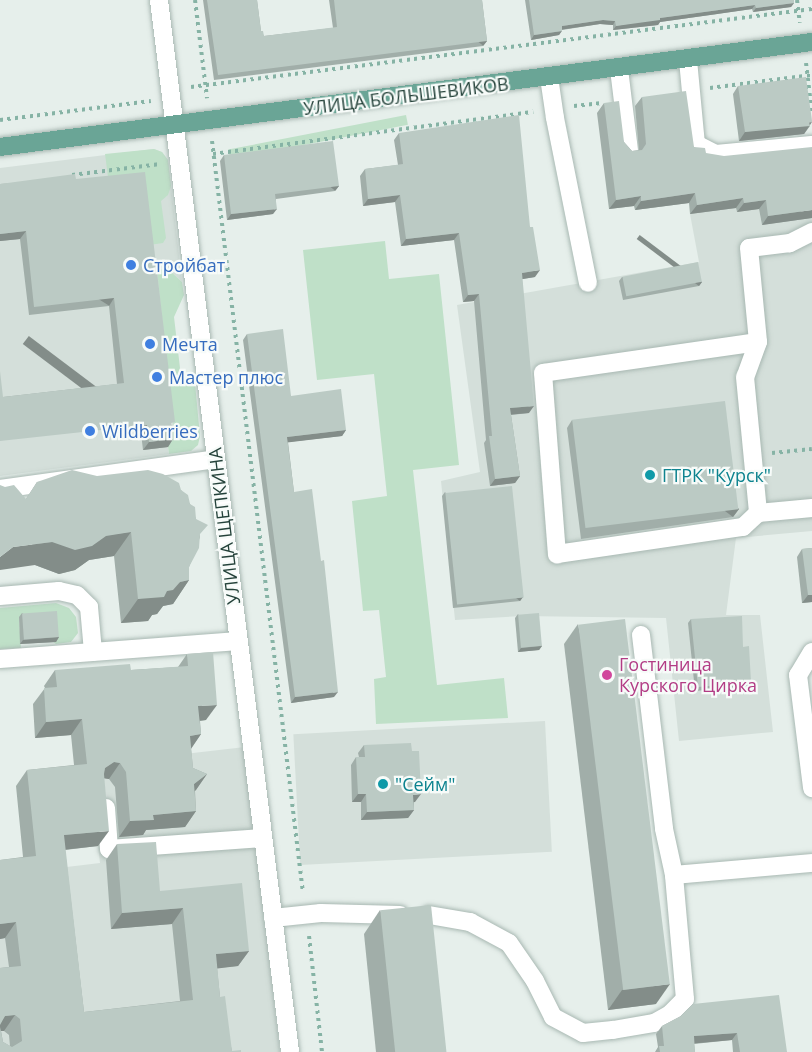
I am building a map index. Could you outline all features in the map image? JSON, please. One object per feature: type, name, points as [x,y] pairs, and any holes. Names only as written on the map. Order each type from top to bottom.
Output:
[{"type":"main road","name":"УЛИЦА БОЛЬШЕВИКОВ","points":[[0,147],[619,69],[812,42]]},
{"type":"street","name":"УЛИЦА ЩЕПКИНА","points":[[159,0],[290,1052]]},
{"type":"street","points":[[688,60],[696,144],[716,154],[812,145]]},
{"type":"street","points":[[619,69],[629,150]]},
{"type":"street","points":[[549,77],[588,283]]},
{"type":"street","points":[[758,513],[745,377],[758,342],[749,248],[790,243],[812,232]]},
{"type":"street","points":[[758,342],[543,373],[557,554],[743,527],[758,513],[812,508]]},
{"type":"street","points":[[0,489],[216,459]]},
{"type":"street","points":[[0,596],[59,591],[77,595],[88,607],[93,652]]},
{"type":"street","points":[[273,918],[306,914],[429,915],[470,922],[509,944],[535,981],[553,1017],[583,1033],[654,1023],[670,1014],[685,999],[674,875],[664,829],[641,635]]},
{"type":"street","points":[[0,659],[238,641]]},
{"type":"street","points":[[812,652],[798,675],[812,788]]},
{"type":"street","points":[[104,789],[109,849],[263,838]]},
{"type":"street","points":[[674,875],[812,863]]},
{"type":"street","points":[[429,915],[432,938]]},
{"type":"path","points":[[195,0],[322,1052]]},
{"type":"path","points":[[0,120],[170,94],[205,85],[812,9]]},
{"type":"path","points":[[700,90],[812,75]]},
{"type":"path","points":[[569,107],[605,102]]},
{"type":"path","points":[[63,176],[534,112]]},
{"type":"path","points":[[753,455],[812,449]]},
{"type":"shaded area","points":[[154,149],[162,152],[168,160],[182,282],[167,268],[174,432],[166,433],[169,454],[0,476],[0,168]]},
{"type":"shaded area","points":[[736,208],[737,212],[759,209],[762,225],[812,218],[812,531],[736,538],[726,615],[760,615],[773,732],[679,741],[666,618],[522,616],[455,620],[441,481],[480,472],[457,305],[699,262],[690,214]]},
{"type":"shaded area","points":[[545,721],[552,852],[300,865],[293,734]]},
{"type":"shaded area","points":[[245,747],[280,1052],[0,1052],[0,875],[100,863],[89,765]]},
{"type":"green space","points":[[406,115],[408,125],[230,159],[228,150]]},
{"type":"green space","points":[[154,149],[162,152],[168,160],[171,186],[168,195],[161,201],[166,238],[163,243],[149,245],[108,177],[105,154]]},
{"type":"green space","points":[[385,241],[389,279],[439,274],[459,465],[413,470],[437,685],[504,678],[508,718],[376,724],[374,679],[386,677],[379,610],[363,611],[352,501],[387,496],[374,374],[317,380],[303,250]]},
{"type":"green space","points":[[167,268],[182,282],[184,295],[174,317],[182,385],[195,383],[200,436],[198,445],[191,451],[169,454],[166,433],[174,431],[157,270]]},
{"type":"green space","points":[[56,603],[69,608],[76,617],[78,633],[71,642],[56,644],[19,617],[21,648],[0,649],[0,608]]},
{"type":"building","points":[[207,0],[257,0],[261,31],[264,36],[337,27],[334,0],[482,0],[487,41],[218,75]]},
{"type":"building","points":[[529,0],[794,0],[794,3],[756,8],[755,5],[616,26],[615,21],[603,20],[562,26],[562,31],[534,35]]},
{"type":"building","points":[[806,77],[812,121],[809,122],[810,126],[745,132],[738,86]]},
{"type":"building","points":[[686,91],[694,147],[705,148],[706,153],[724,156],[812,147],[812,210],[768,216],[766,200],[744,203],[743,198],[697,205],[695,193],[641,201],[641,196],[616,200],[604,103],[619,101],[624,142],[632,151],[642,150],[646,144],[642,97]]},
{"type":"building","points":[[519,115],[530,227],[533,227],[540,270],[522,273],[534,406],[510,408],[520,476],[495,479],[489,436],[492,436],[479,294],[468,295],[459,233],[406,239],[400,195],[368,199],[365,169],[403,164],[399,133]]},
{"type":"building","points":[[333,141],[339,186],[275,194],[277,209],[231,214],[224,155]]},
{"type":"building","points":[[145,172],[175,422],[171,423],[173,439],[149,442],[147,425],[0,441],[0,371],[3,397],[124,383],[114,298],[34,307],[26,231],[0,234],[0,184],[75,174],[76,179]]},
{"type":"building","points":[[698,262],[702,282],[626,296],[622,277]]},
{"type":"building","points":[[283,329],[291,396],[341,389],[346,430],[287,437],[294,492],[312,489],[321,561],[324,560],[338,692],[295,697],[247,334]]},
{"type":"building","name":"ГТРК \"Курск\"","points":[[725,401],[738,509],[585,528],[572,420]]},
{"type":"building","points":[[72,470],[97,476],[148,470],[163,474],[179,483],[181,490],[188,495],[190,504],[195,507],[196,519],[208,525],[200,534],[199,548],[189,567],[189,580],[180,582],[173,590],[167,591],[164,597],[138,599],[131,532],[106,536],[92,546],[75,550],[52,542],[13,547],[0,557],[0,485],[5,487],[14,485],[26,499],[37,482]]},
{"type":"building","points":[[512,486],[524,597],[457,604],[445,493]]},
{"type":"building","points":[[812,548],[812,595],[808,595],[802,549]]},
{"type":"building","points":[[57,611],[59,637],[24,639],[22,613]]},
{"type":"building","points":[[539,613],[542,646],[521,648],[518,615]]},
{"type":"building","points":[[742,616],[743,647],[749,646],[751,682],[698,687],[691,619]]},
{"type":"building","points":[[625,619],[670,984],[623,990],[578,625]]},
{"type":"building","points":[[213,652],[217,705],[198,706],[201,734],[190,736],[193,768],[207,774],[194,784],[196,811],[153,815],[154,820],[130,821],[126,772],[120,763],[114,762],[105,768],[104,774],[109,831],[64,835],[84,1012],[193,1000],[183,908],[122,913],[117,844],[156,842],[160,891],[242,883],[249,951],[216,954],[220,997],[225,996],[232,1051],[241,1050],[241,1052],[0,1052],[0,1027],[3,1042],[12,1047],[22,1041],[20,1019],[15,1015],[5,1016],[0,1025],[0,968],[21,966],[16,922],[0,924],[0,860],[36,856],[27,770],[87,764],[82,719],[46,722],[44,688],[57,687],[55,670],[130,664],[131,670],[188,666],[187,654]]},
{"type":"building","name":"\"Сейм\"","points":[[411,743],[412,751],[419,751],[421,794],[413,795],[414,810],[367,812],[366,794],[358,794],[356,757],[365,757],[364,745]]},
{"type":"building","points":[[431,905],[446,1052],[395,1052],[380,910]]},
{"type":"building","points":[[779,995],[787,1052],[740,1052],[737,1033],[694,1036],[695,1052],[660,1052],[659,1046],[664,1046],[662,1026],[681,1016],[693,1004]]},
{"type":"place","name":"Стройбат","points":[[131,265]]},
{"type":"place","name":"Мечта","points":[[150,344]]},
{"type":"place","name":"Мастер плюс","points":[[157,377]]},
{"type":"place","name":"Wildberries","points":[[90,431]]},
{"type":"place","name":"ГТРК \"Курск\"","points":[[650,475]]},
{"type":"place","name":"Гостиница Курского Цирка","points":[[607,675]]},
{"type":"place","name":"\"Сейм\"","points":[[383,784]]}]
